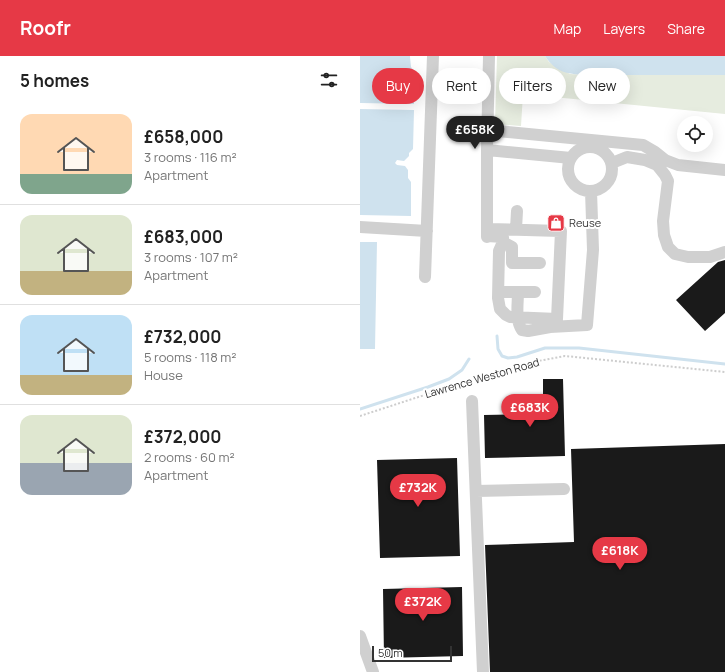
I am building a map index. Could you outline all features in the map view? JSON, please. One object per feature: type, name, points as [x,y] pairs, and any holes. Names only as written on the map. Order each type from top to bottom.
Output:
[{"type":"street","points":[[425,276],[433,56]]},
{"type":"street","points":[[487,236],[489,56]]},
{"type":"street","points":[[488,130],[595,144],[643,145],[665,160],[678,165],[725,170]]},
{"type":"street","points":[[595,144],[610,157],[612,163],[612,175],[608,184],[591,192],[582,190],[574,185],[569,177],[568,167],[571,158],[577,151],[595,144]]},
{"type":"street","points":[[487,150],[571,158]]},
{"type":"street","points":[[612,163],[627,158],[645,160],[657,165],[665,175],[668,181],[663,221],[664,235],[668,247],[675,254],[688,257],[710,256],[725,252]]},
{"type":"street","points":[[518,292],[518,317],[519,325],[522,330],[528,331],[550,327],[587,325],[593,250],[591,192]]},
{"type":"street","points":[[516,229],[517,211]]},
{"type":"street","points":[[360,228],[427,231]]},
{"type":"street","points":[[516,229],[561,231],[557,319],[510,317],[500,309],[498,298],[499,251],[503,242],[503,236],[487,236],[516,229]]},
{"type":"street","points":[[503,242],[512,247],[512,263],[540,263]]},
{"type":"street","points":[[505,292],[535,292]]},
{"type":"street","points":[[472,401],[483,672]]},
{"type":"street","points":[[476,491],[564,489]]},
{"type":"street","points":[[360,636],[374,672]]},
{"type":"path","name":"Lawrence Weston Road","points":[[360,416],[486,375],[533,362],[565,356],[725,372]]},
{"type":"shaded area","points":[[497,56],[545,56],[549,62],[560,68],[499,68],[499,104],[522,104],[521,126],[495,124]]},
{"type":"shaded area","points":[[566,72],[574,74],[574,99],[566,98]]},
{"type":"shaded area","points":[[630,75],[725,75],[725,114],[624,104],[630,104]]},
{"type":"water","points":[[360,56],[410,56],[412,68],[372,68],[372,103],[360,103]]},
{"type":"water","points":[[545,56],[725,56],[725,75],[630,75],[630,68],[574,68],[574,74],[566,72],[566,68],[556,68]]},
{"type":"water","points":[[360,109],[414,110],[413,149],[404,161],[397,160],[395,163],[397,165],[405,166],[408,170],[408,178],[411,182],[411,216],[360,215]]},
{"type":"water","points":[[360,242],[377,242],[375,349],[360,349]]},
{"type":"building","points":[[725,260],[725,313],[705,331],[676,300],[718,262]]},
{"type":"building","points":[[543,379],[563,379],[565,456],[485,458],[484,415],[534,414],[533,395],[543,395]]},
{"type":"building","points":[[725,444],[725,672],[490,672],[485,545],[574,542],[571,449]]},
{"type":"building","points":[[457,458],[460,556],[380,558],[377,460]]},
{"type":"building","points":[[462,587],[463,656],[384,658],[383,589]]},
{"type":"waterway","points":[[497,336],[498,349],[502,356],[508,358],[517,357],[545,348],[579,348],[725,364]]},
{"type":"waterway","points":[[360,409],[449,379],[462,370],[469,359]]},
{"type":"place","name":"Reuse","points":[[556,223]]}]
